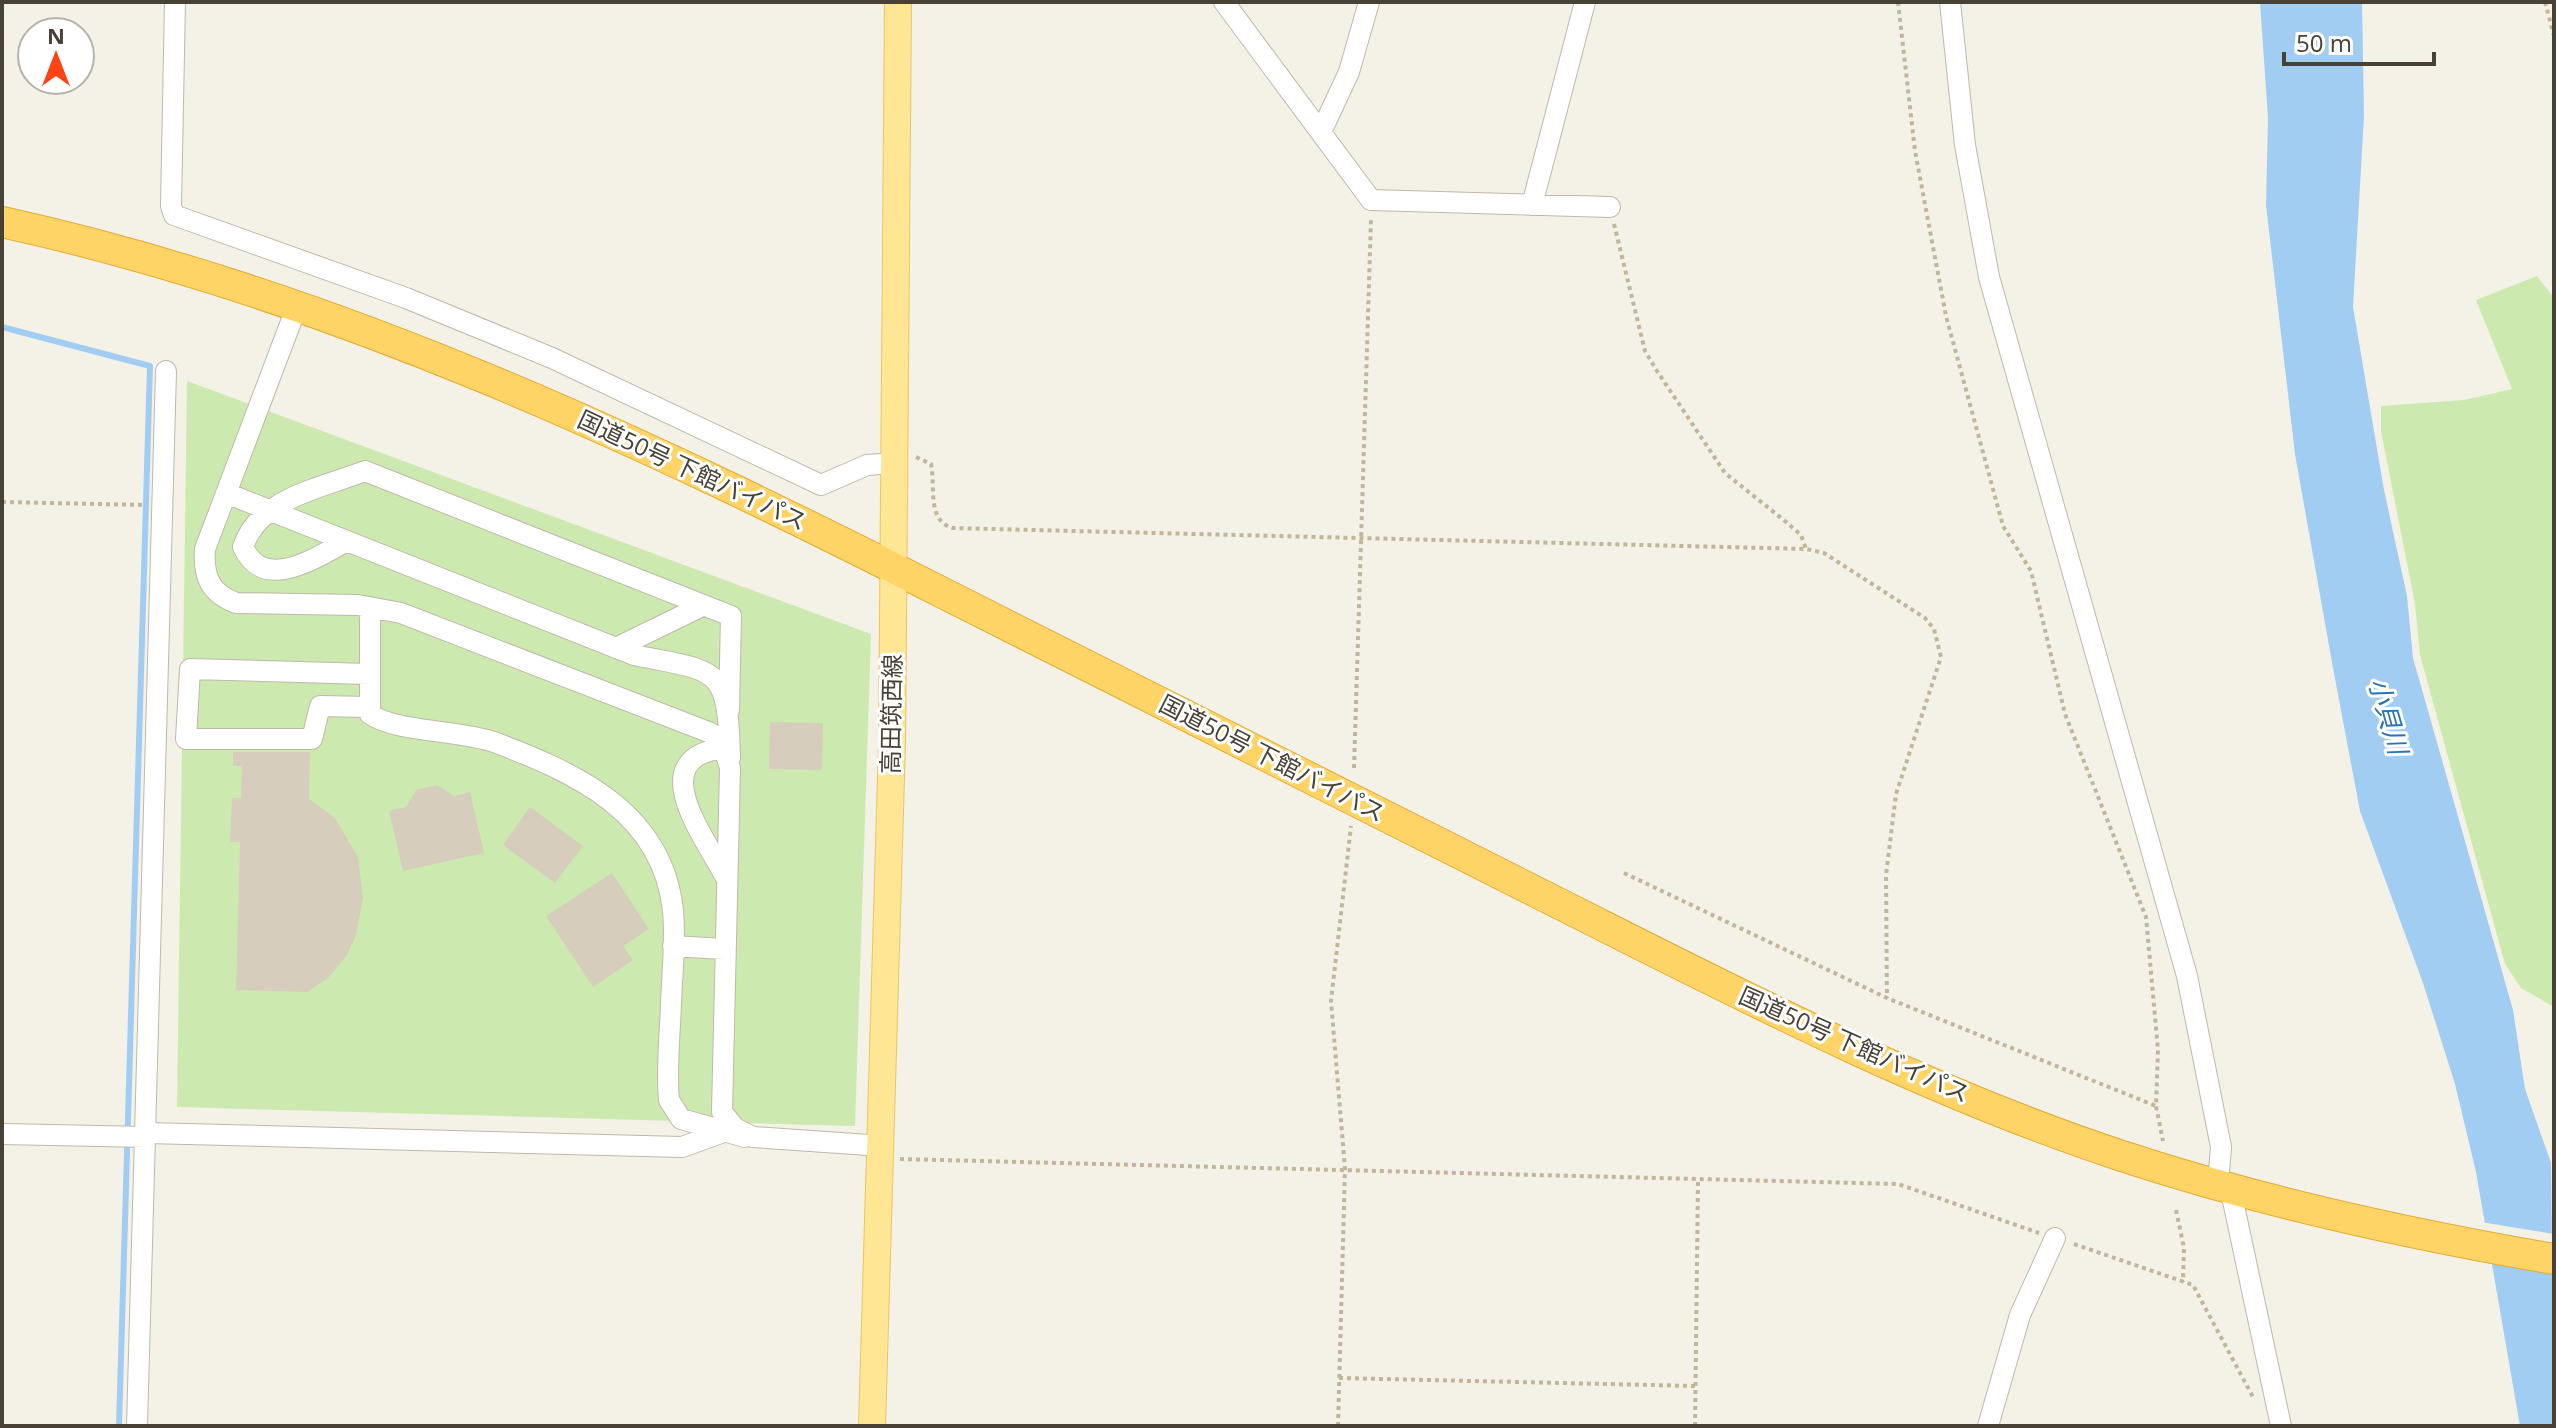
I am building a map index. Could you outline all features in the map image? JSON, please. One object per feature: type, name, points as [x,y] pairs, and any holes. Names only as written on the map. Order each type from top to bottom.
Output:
[{"type":"highway","name":"国道50号 下館バイパス","points":[[2,222],[173,265],[297,306],[502,384],[598,425],[893,568],[1765,1007],[2015,1116],[2120,1155],[2231,1187],[2400,1229],[2554,1259]]},
{"type":"main road","name":"高田筑西線","points":[[872,1426],[883,1152],[898,2]]},
{"type":"street","points":[[175,2],[171,206],[174,215],[406,298],[552,358],[821,485],[867,465],[894,458]]},
{"type":"street","points":[[1224,2],[1371,200],[1610,207]]},
{"type":"street","points":[[1321,132],[1349,72],[1369,2]]},
{"type":"street","points":[[1532,205],[1585,2]]},
{"type":"street","points":[[1950,2],[1965,145],[1989,277],[2187,976],[2281,1426]]},
{"type":"street","points":[[297,306],[205,549],[205,577],[219,596],[236,603],[370,607],[401,613],[700,727],[727,758]]},
{"type":"street","points":[[137,1426],[138,1136],[166,371]]},
{"type":"street","points":[[347,541],[311,560],[279,571],[262,570],[249,559],[243,547],[249,530],[267,509],[365,471],[731,616],[722,1112],[735,1128],[753,1137]]},
{"type":"street","points":[[226,493],[616,648],[709,672],[720,684],[729,710]]},
{"type":"street","points":[[616,648],[704,605]]},
{"type":"street","points":[[370,607],[369,707],[370,714],[377,720],[467,734],[492,742],[583,780],[615,802],[641,830],[664,872],[673,909],[669,1100],[681,1119],[721,1133],[883,1152]]},
{"type":"street","points":[[369,674],[190,669],[186,739],[312,739],[320,706],[369,707]]},
{"type":"street","points":[[727,758],[707,750],[688,762],[681,776],[683,796],[727,879]]},
{"type":"street","points":[[673,946],[724,949]]},
{"type":"street","points":[[2,1134],[682,1147],[721,1133]]},
{"type":"street","points":[[1988,1426],[2020,1315],[2055,1238]]},
{"type":"path","points":[[1898,2],[1926,222],[1950,330],[2003,526],[2031,571],[2065,714],[2144,908],[2158,1050],[2156,1106],[2163,1141]]},
{"type":"path","points":[[2545,2],[2554,36]]},
{"type":"path","points":[[1354,768],[1371,200]]},
{"type":"path","points":[[1610,207],[1645,351],[1725,473],[1801,535],[1806,549]]},
{"type":"path","points":[[894,458],[917,457],[931,464],[934,513],[942,524],[952,528],[1806,549],[1824,553],[1925,618],[1939,641],[1940,670],[1906,760],[1891,830],[1886,875],[1887,998]]},
{"type":"path","points":[[2,502],[140,505]]},
{"type":"path","points":[[1338,1426],[1345,1169],[1331,1001],[1352,822]]},
{"type":"path","points":[[1624,873],[1887,998],[2156,1106]]},
{"type":"path","points":[[883,1152],[1345,1169],[1898,1184],[2193,1285],[2260,1412]]},
{"type":"path","points":[[1695,1426],[1698,1180]]},
{"type":"path","points":[[2176,1210],[2184,1248],[2183,1282]]},
{"type":"path","points":[[1339,1378],[1695,1386]]},
{"type":"green space","points":[[2537,276],[2554,298],[2554,1007],[2521,988],[2505,964],[2420,655],[2415,604],[2381,431],[2381,406],[2464,400],[2512,389],[2476,300]]},
{"type":"green space","points":[[187,381],[871,634],[855,1126],[177,1107]]},
{"type":"water","name":"小貝川","points":[[2260,2],[2362,2],[2364,116],[2353,307],[2384,490],[2407,596],[2413,658],[2513,1010],[2525,1089],[2551,1163],[2554,1426],[2520,1426],[2476,1172],[2455,1084],[2423,983],[2360,811],[2295,454],[2266,205],[2268,118]]},
{"type":"pier","points":[[2481,1222],[2554,1234],[2554,1273],[2487,1261]]},
{"type":"building","points":[[770,722],[823,723],[822,770],[769,769]]},
{"type":"building","points":[[233,752],[310,752],[309,799],[335,818],[358,857],[363,898],[356,935],[347,955],[328,978],[307,992],[236,990],[240,842],[230,842],[232,798],[241,798],[242,766],[233,766]]},
{"type":"building","points":[[437,785],[454,796],[470,792],[484,853],[403,871],[389,811],[406,807],[416,790]]},
{"type":"building","points":[[530,807],[583,846],[555,883],[503,845]]},
{"type":"building","points":[[612,873],[649,929],[623,946],[633,960],[593,987],[546,916]]},
{"type":"waterway","points":[[2,327],[150,366],[119,1426]]}]
